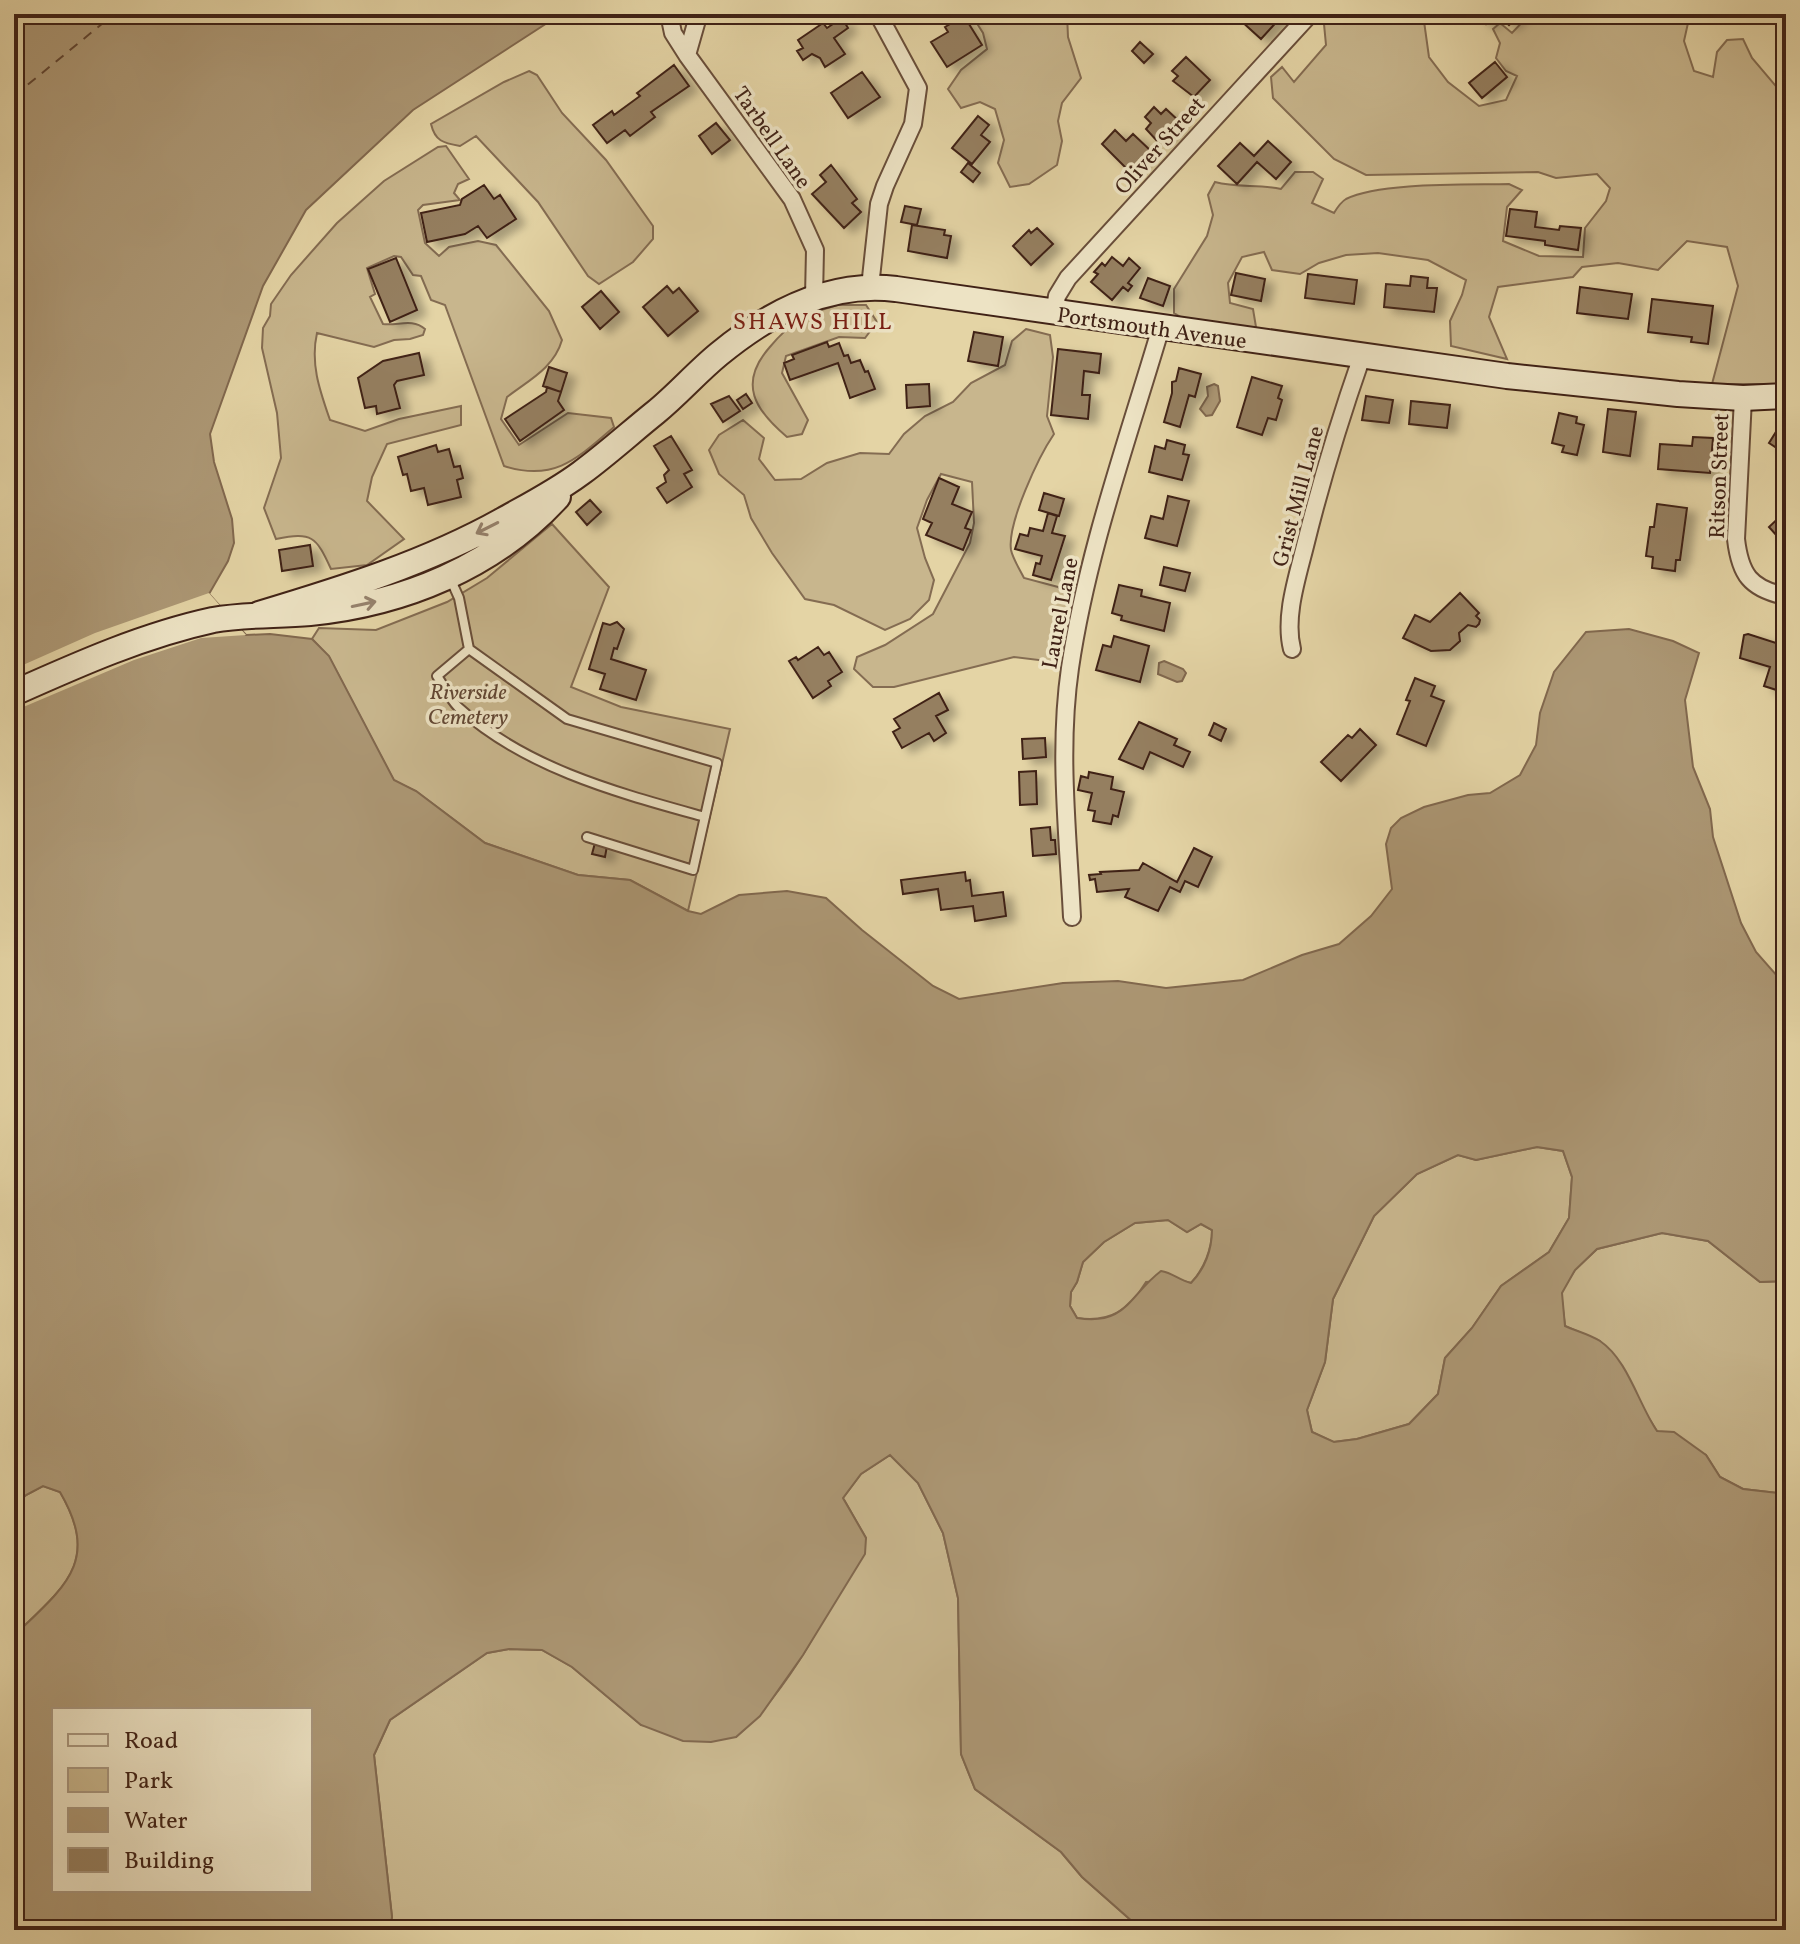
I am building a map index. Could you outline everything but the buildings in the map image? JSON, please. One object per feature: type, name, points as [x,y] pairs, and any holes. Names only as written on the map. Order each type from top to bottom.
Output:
[{"type":"main road","name":"Portsmouth Avenue","points":[[14,693],[136,642],[194,625],[259,614],[349,586],[405,566],[503,520],[578,475],[740,338],[779,313],[814,297],[842,289],[870,287],[1507,376],[1678,394],[1743,398],[1786,396]]},
{"type":"main road","name":"Portsmouth Avenue","points":[[259,614],[340,609],[399,596],[450,577],[539,518],[578,475]]},
{"type":"street","name":"Tarbell Lane","points":[[669,14],[673,33],[687,55],[792,199],[815,250],[814,297]]},
{"type":"street","points":[[687,55],[696,14]]},
{"type":"street","points":[[870,287],[879,204],[913,124],[918,88],[878,14]]},
{"type":"street","name":"Oliver Street","points":[[1054,313],[1057,296],[1068,278],[1310,14]]},
{"type":"street","name":"Laurel Lane","points":[[1072,917],[1063,750],[1069,669],[1094,550],[1161,327]]},
{"type":"street","name":"Grist Mill Lane","points":[[1292,649],[1288,635],[1292,604],[1317,492],[1362,356]]},
{"type":"street","name":"Ritson Street","points":[[1743,398],[1736,539],[1738,557],[1748,579],[1764,589],[1786,596]]},
{"type":"lane","points":[[450,577],[459,598],[469,649],[567,719],[717,763],[693,870],[587,837]]},
{"type":"lane","points":[[469,649],[437,676],[456,706],[507,743],[552,768],[627,795],[705,817]]},
{"type":"green space","points":[[971,14],[1067,14],[1068,37],[1081,78],[1062,103],[1058,121],[1062,141],[1057,165],[1029,184],[1010,187],[998,163],[1004,140],[995,109],[980,102],[961,108],[948,89],[961,70],[987,49],[983,33]]},
{"type":"green space","points":[[1331,14],[1423,14],[1429,57],[1448,82],[1479,106],[1506,100],[1517,76],[1506,71],[1496,58],[1500,43],[1493,29],[1500,23],[1512,33],[1530,14],[1690,14],[1684,41],[1694,71],[1713,77],[1717,52],[1727,40],[1743,39],[1752,58],[1786,98],[1786,384],[1712,384],[1738,286],[1727,247],[1687,241],[1658,270],[1618,263],[1582,267],[1573,277],[1498,287],[1489,317],[1507,359],[1451,346],[1450,321],[1466,280],[1428,260],[1378,253],[1346,255],[1319,263],[1300,274],[1272,270],[1264,252],[1242,257],[1228,283],[1230,303],[1253,309],[1256,327],[1246,330],[1214,330],[1174,313],[1174,289],[1207,236],[1213,215],[1208,195],[1215,182],[1281,189],[1295,172],[1313,172],[1323,179],[1312,203],[1334,213],[1346,199],[1380,190],[1509,184],[1522,190],[1507,207],[1503,241],[1539,256],[1583,257],[1585,228],[1606,201],[1610,188],[1597,174],[1556,178],[1538,172],[1366,175],[1334,159],[1273,98],[1271,77],[1282,67],[1294,82],[1326,45],[1324,24]]},
{"type":"green space","points":[[529,71],[537,75],[562,113],[606,160],[653,226],[653,239],[633,262],[599,284],[588,276],[538,202],[476,136],[460,146],[449,144],[435,134],[431,124]]},
{"type":"green space","points":[[446,146],[469,179],[458,184],[454,193],[460,200],[423,205],[418,210],[425,243],[439,256],[449,247],[478,241],[496,245],[549,311],[562,340],[547,366],[507,397],[501,419],[519,445],[568,413],[611,418],[614,427],[576,458],[551,469],[537,471],[504,466],[445,305],[431,300],[421,276],[413,275],[401,257],[394,256],[367,268],[375,294],[370,297],[383,324],[410,323],[425,329],[423,335],[374,347],[317,333],[315,367],[330,420],[365,431],[399,419],[461,406],[461,425],[387,444],[372,477],[367,501],[404,539],[367,565],[331,569],[321,549],[311,539],[298,536],[276,539],[264,508],[281,458],[277,413],[262,348],[263,328],[270,316],[271,304],[291,275],[337,223],[384,181],[438,147]]},
{"type":"green space","points":[[837,305],[866,305],[877,322],[865,338],[839,337],[786,356],[782,373],[808,420],[802,434],[787,437],[759,406],[754,396],[754,373],[769,348],[788,328],[806,316]]},
{"type":"green space","points":[[1026,329],[1050,335],[1053,357],[1047,416],[1054,434],[1019,507],[1011,550],[1024,578],[1058,587],[1077,604],[1063,663],[1014,657],[894,687],[873,687],[854,669],[857,657],[885,645],[933,614],[970,543],[974,523],[972,482],[941,474],[917,528],[934,580],[929,600],[910,619],[885,630],[834,605],[805,599],[751,518],[744,495],[719,474],[709,450],[719,435],[743,420],[764,438],[759,459],[775,480],[801,479],[827,463],[860,453],[889,454],[904,434],[925,416],[953,402],[971,383],[1005,365],[1012,341]]},
{"type":"green space","name":"Riverside Cemetery","points":[[552,524],[609,587],[571,687],[621,707],[730,729],[688,911],[630,880],[578,875],[485,843],[416,791],[394,781],[329,657],[312,639],[319,628],[376,630],[447,602],[487,578]]},
{"type":"green space","points":[[1537,1147],[1563,1151],[1572,1177],[1569,1218],[1549,1252],[1501,1286],[1472,1328],[1445,1358],[1438,1394],[1409,1424],[1357,1439],[1333,1442],[1312,1432],[1307,1410],[1325,1362],[1333,1299],[1374,1216],[1417,1174],[1458,1155],[1476,1160]]},
{"type":"green space","points":[[1168,1220],[1187,1232],[1201,1224],[1212,1230],[1206,1258],[1191,1283],[1180,1280],[1146,1282],[1133,1300],[1118,1312],[1099,1318],[1077,1318],[1070,1306],[1071,1292],[1083,1262],[1104,1242],[1135,1223]]},
{"type":"green space","points":[[1662,1233],[1708,1241],[1760,1282],[1786,1281],[1786,1494],[1743,1489],[1720,1477],[1706,1455],[1657,1431],[1600,1341],[1565,1326],[1561,1292],[1575,1270],[1597,1249]]},
{"type":"green space","points":[[890,1455],[918,1483],[943,1533],[958,1598],[961,1754],[975,1789],[1061,1852],[1082,1877],[1142,1930],[390,1930],[392,1917],[374,1755],[390,1720],[487,1653],[509,1649],[542,1650],[572,1667],[641,1725],[736,1737],[794,1669],[866,1538],[843,1498],[861,1474]]},
{"type":"green space","points":[[43,1486],[60,1492],[77,1535],[77,1553],[73,1569],[64,1584],[20,1630],[14,1631],[14,1506]]},
{"type":"water","points":[[14,14],[561,14],[413,110],[306,210],[263,286],[210,434],[214,462],[232,519],[234,543],[228,561],[209,594],[246,635],[270,634],[312,639],[329,656],[394,780],[416,791],[485,843],[578,875],[630,880],[688,911],[701,914],[739,895],[787,891],[826,898],[933,986],[959,999],[1063,983],[1118,981],[1166,988],[1243,980],[1302,955],[1339,944],[1371,916],[1392,889],[1386,844],[1391,828],[1401,818],[1424,807],[1468,795],[1490,793],[1520,775],[1536,745],[1540,713],[1554,672],[1586,632],[1629,629],[1673,641],[1699,653],[1685,700],[1693,767],[1710,809],[1713,837],[1741,923],[1756,952],[1786,986],[1786,1281],[1760,1282],[1708,1241],[1662,1233],[1597,1249],[1575,1270],[1562,1293],[1565,1326],[1600,1341],[1610,1349],[1625,1370],[1657,1431],[1674,1432],[1706,1455],[1720,1477],[1743,1489],[1786,1494],[1786,1930],[1142,1930],[1082,1877],[1061,1852],[975,1789],[961,1754],[958,1598],[943,1533],[918,1483],[890,1455],[861,1474],[843,1498],[866,1538],[865,1554],[803,1655],[760,1716],[736,1737],[711,1742],[683,1741],[641,1725],[572,1667],[542,1650],[509,1649],[487,1653],[390,1720],[374,1755],[392,1917],[390,1930],[14,1930],[14,1631],[20,1630],[64,1584],[73,1569],[77,1553],[77,1535],[60,1492],[43,1486],[14,1506]],"holes":[[[1537,1147],[1563,1151],[1572,1177],[1569,1218],[1549,1252],[1501,1286],[1472,1328],[1445,1358],[1438,1394],[1409,1424],[1357,1439],[1334,1442],[1312,1432],[1307,1410],[1325,1362],[1333,1299],[1374,1216],[1417,1174],[1458,1155],[1476,1160]],[[1168,1220],[1187,1232],[1201,1224],[1212,1230],[1207,1258],[1191,1283],[1161,1271],[1117,1313],[1094,1319],[1077,1318],[1070,1306],[1071,1292],[1083,1262],[1104,1242],[1135,1223]]]},
{"type":"water","points":[[1218,386],[1220,401],[1212,415],[1206,416],[1200,409],[1208,396],[1207,387]]},
{"type":"water","points":[[1164,661],[1183,669],[1186,673],[1182,681],[1158,674],[1159,663]]},
{"type":"pier","points":[[209,593],[246,635],[201,638],[134,660],[14,711],[14,669],[95,633]]},
{"type":"ferry route","points":[[14,96],[114,14]]},
{"type":"district","name":"SHAWS HILL","points":[[813,321]]}]
